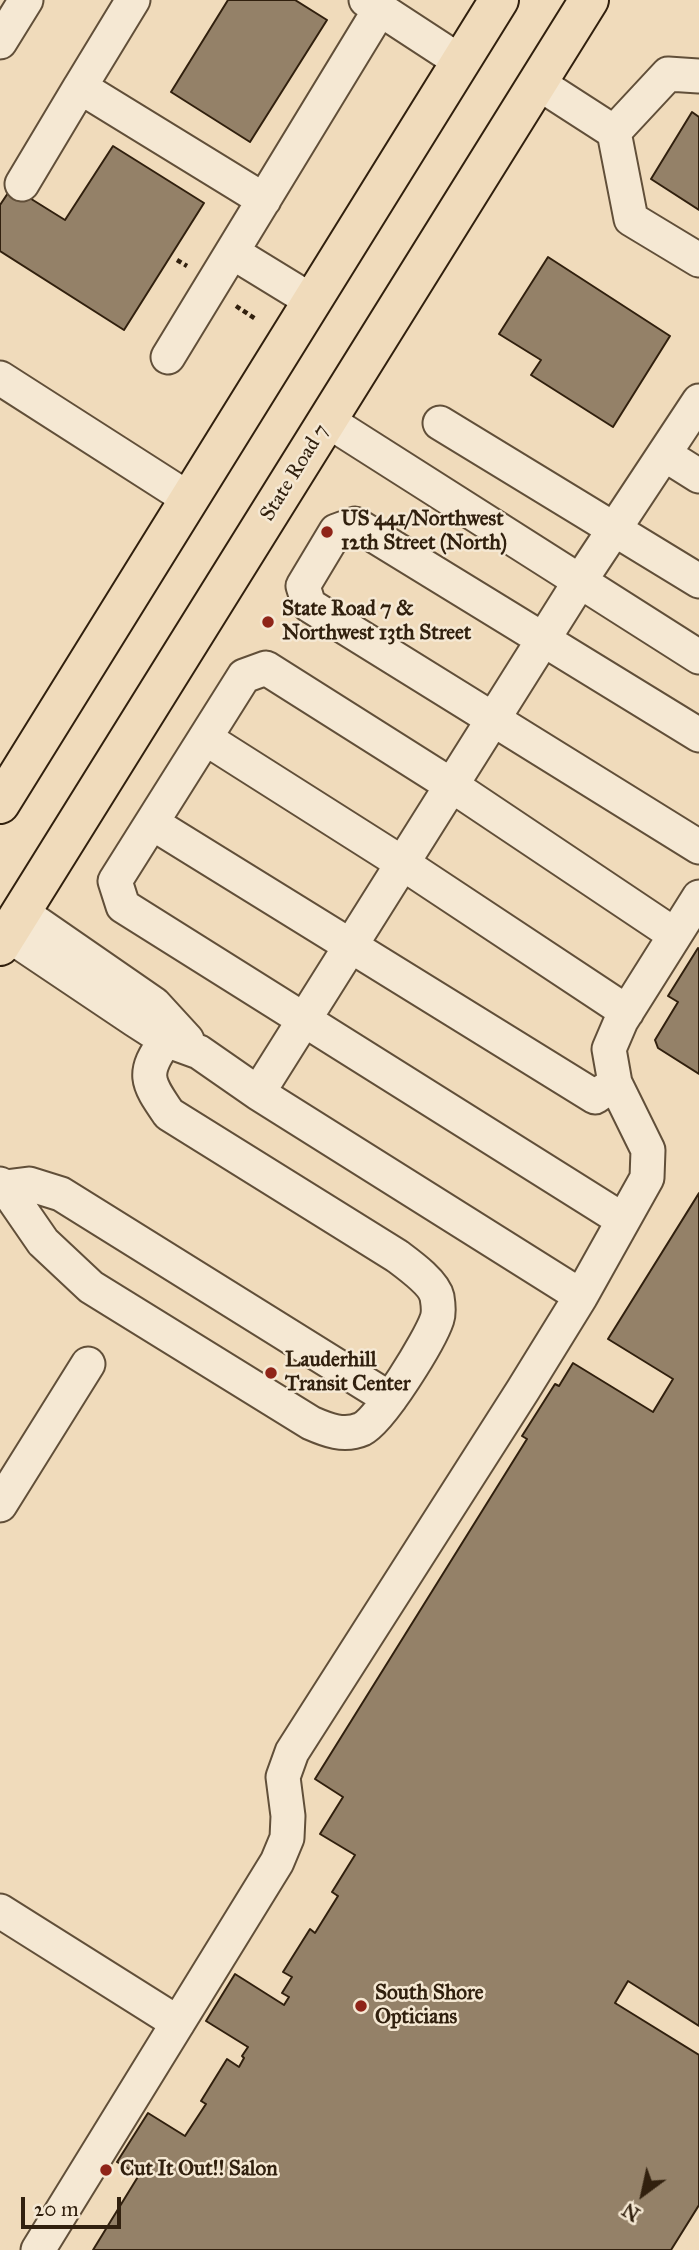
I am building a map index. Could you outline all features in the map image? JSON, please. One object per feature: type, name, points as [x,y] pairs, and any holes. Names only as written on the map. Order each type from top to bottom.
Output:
[{"type":"main road","points":[[0,804],[499,0]]},
{"type":"main road","name":"State Road 7","points":[[7,930],[589,0]]},
{"type":"street","points":[[0,42],[26,0]]},
{"type":"street","points":[[22,184],[133,0]]},
{"type":"street","points":[[168,357],[264,200],[393,9],[461,62]]},
{"type":"street","points":[[614,132],[668,74],[699,76]]},
{"type":"street","points":[[538,83],[614,132],[631,219],[699,260]]},
{"type":"street","points":[[80,87],[264,200]]},
{"type":"street","points":[[232,252],[312,301]]},
{"type":"street","points":[[0,378],[189,499]]},
{"type":"street","points":[[258,1093],[543,639],[699,401]]},
{"type":"street","points":[[328,421],[699,657]]},
{"type":"street","points":[[440,423],[699,581]]},
{"type":"street","points":[[664,454],[699,476]]},
{"type":"street","points":[[699,735],[355,524],[336,531],[303,586],[309,605],[699,847]]},
{"type":"street","points":[[623,1220],[123,906],[115,881],[244,676],[265,668],[451,785],[675,936]]},
{"type":"street","points":[[205,738],[402,863],[627,1012]]},
{"type":"street","points":[[152,823],[595,1097],[615,1083]]},
{"type":"street","points":[[38,2250],[277,1862],[287,1838],[288,1816],[283,1777],[292,1752],[581,1296],[647,1178],[648,1150],[615,1083],[610,1049],[627,1012],[699,897]]},
{"type":"street","points":[[7,930],[166,1040],[199,1052]]},
{"type":"street","points":[[7,930],[155,1004],[199,1052],[258,1093],[581,1296]]},
{"type":"street","points":[[3,1186],[43,1242],[91,1287],[311,1423],[336,1433],[362,1429],[381,1413],[428,1339],[438,1316],[437,1295],[422,1275],[397,1255],[169,1114],[151,1087],[150,1061],[166,1040]]},
{"type":"street","points":[[3,1186],[29,1184],[61,1194],[390,1399]]},
{"type":"street","points":[[0,1505],[88,1364]]},
{"type":"street","points":[[0,1911],[178,2023]]},
{"type":"building","points":[[228,0],[295,0],[327,20],[250,142],[171,92]]},
{"type":"building","points":[[692,112],[699,117],[699,210],[651,179]]},
{"type":"building","points":[[113,146],[204,203],[124,330],[0,251],[0,205],[12,187],[65,220]]},
{"type":"building","points":[[548,257],[670,336],[613,427],[531,375],[541,360],[499,334]]},
{"type":"building","points":[[698,948],[699,1074],[658,1048],[655,1040],[678,1002],[668,996]]},
{"type":"building","points":[[699,1193],[699,2026],[628,1981],[615,2003],[699,2055],[699,2205],[671,2250],[93,2250],[139,2175],[117,2162],[148,2113],[185,2136],[206,2104],[201,2101],[227,2059],[239,2067],[244,2058],[242,2056],[248,2047],[206,2021],[235,1974],[284,2005],[289,1997],[282,1993],[292,1977],[283,1972],[310,1929],[315,1933],[338,1896],[332,1892],[355,1855],[320,1834],[343,1797],[315,1779],[527,1439],[522,1436],[555,1384],[559,1386],[573,1363],[653,1412],[673,1379],[608,1339]]},
{"type":"place","name":"US 441/Northwest 12th Street (North)","points":[[327,532]]},
{"type":"place","name":"State Road 7 & Northwest 13th Street","points":[[268,622]]},
{"type":"place","name":"Lauderhill Transit Center","points":[[271,1373]]},
{"type":"place","name":"South Shore Opticians","points":[[361,2006]]},
{"type":"place","name":"Cut It Out!! Salon","points":[[106,2170]]}]
